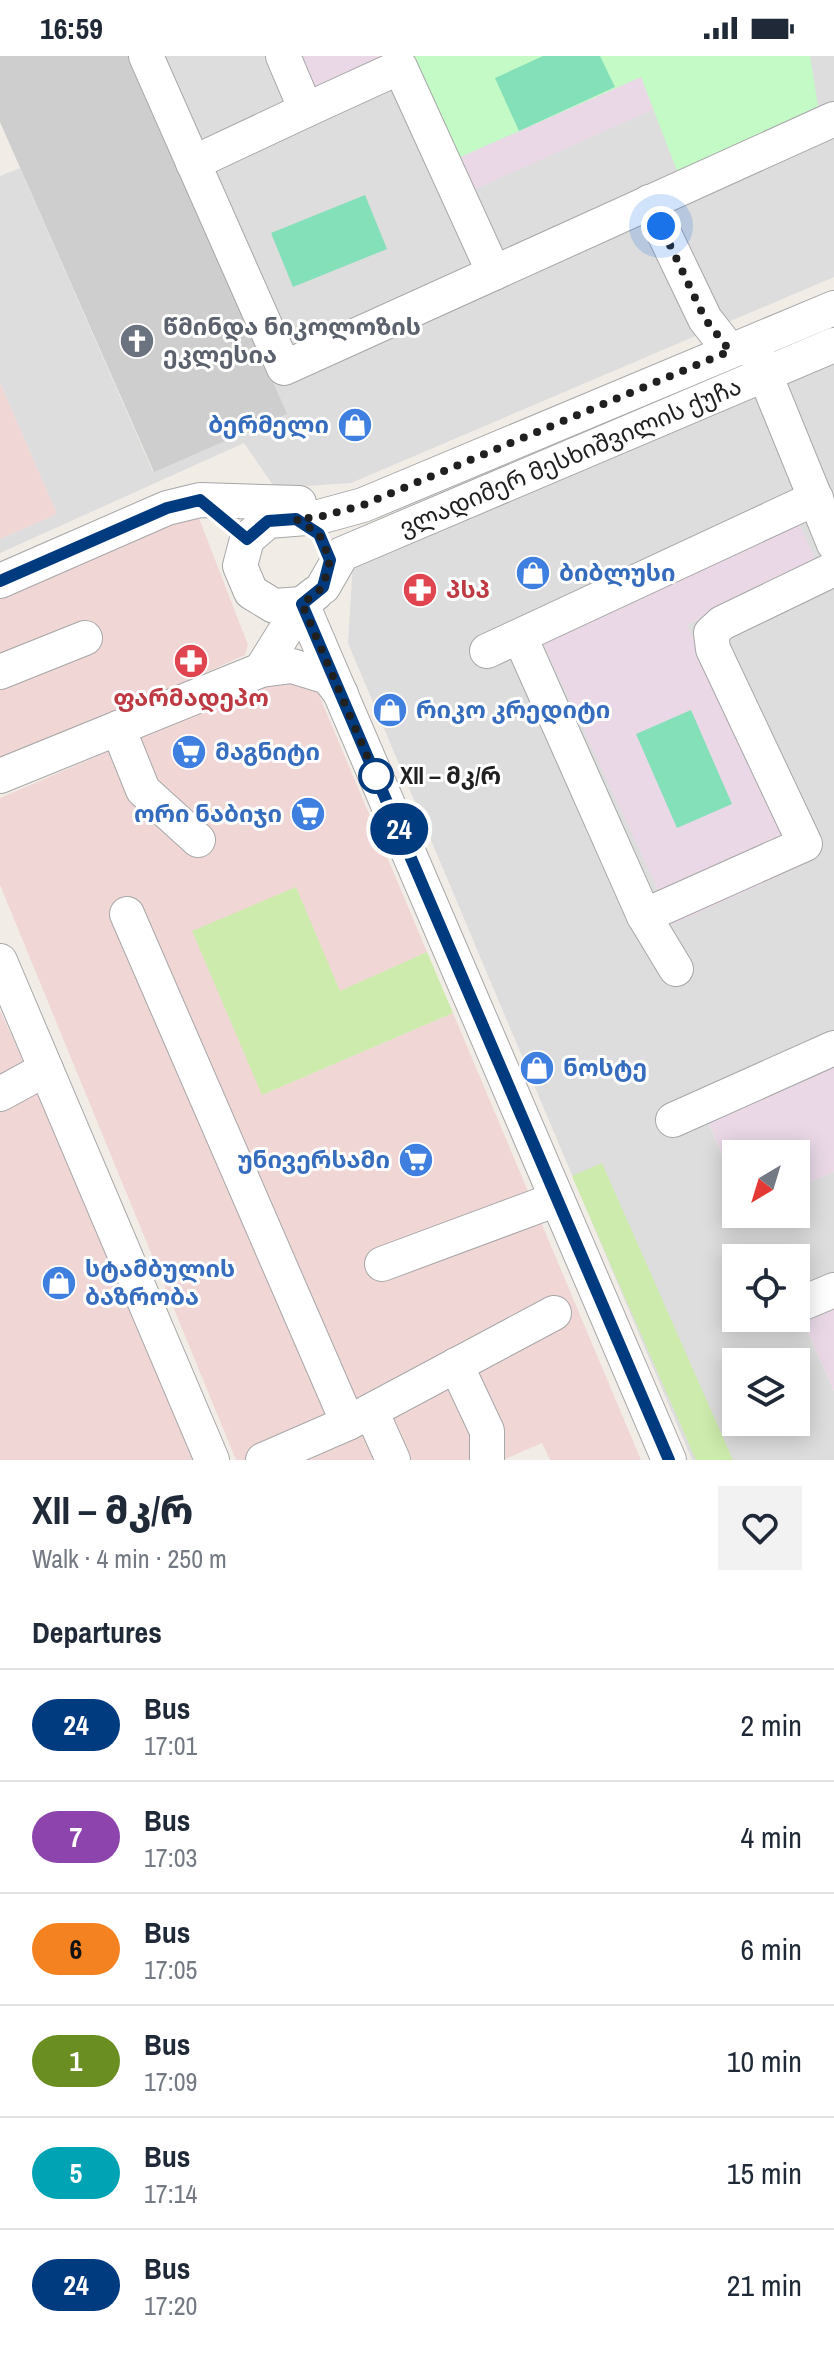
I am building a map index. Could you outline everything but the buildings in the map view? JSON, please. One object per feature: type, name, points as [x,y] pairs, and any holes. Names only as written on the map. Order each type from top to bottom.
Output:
[{"type":"street","points":[[146,56],[284,368],[834,119]]},
{"type":"street","points":[[283,56],[306,110]]},
{"type":"street","points":[[193,163],[400,67],[494,273]]},
{"type":"street","points":[[649,202],[705,319],[741,347],[765,374],[834,544]]},
{"type":"street","name":"ვლადიმერ მესხიშვილის ქუჩა","points":[[296,519],[319,517],[363,505],[834,308]]},
{"type":"street","name":"ვლადიმერ მესხიშვილის ქუჩა","points":[[261,670],[342,554],[834,345]]},
{"type":"street","points":[[487,651],[816,498]]},
{"type":"street","points":[[0,581],[167,508],[200,500],[363,505]]},
{"type":"street","points":[[200,500],[247,539]]},
{"type":"street","points":[[313,596],[274,606],[251,592],[240,566],[247,539],[268,521],[296,519],[319,534],[330,560],[313,596],[341,695],[669,1460]]},
{"type":"street","points":[[644,916],[805,844],[713,649],[711,633],[722,623],[834,569]]},
{"type":"street","points":[[520,637],[644,916],[676,969]]},
{"type":"street","points":[[0,672],[85,638]]},
{"type":"street","points":[[0,776],[261,670],[292,666],[304,669],[328,677],[341,695]]},
{"type":"street","points":[[118,728],[143,790],[198,840]]},
{"type":"street","points":[[127,914],[360,1417],[393,1460]]},
{"type":"street","points":[[0,961],[212,1460]]},
{"type":"street","points":[[673,1120],[834,1048]]},
{"type":"street","points":[[0,1094],[46,1069]]},
{"type":"street","points":[[382,1264],[557,1199]]},
{"type":"street","points":[[810,1300],[834,1290]]},
{"type":"street","points":[[263,1460],[360,1417],[554,1313]]},
{"type":"street","points":[[456,1365],[487,1431],[487,1460]]},
{"type":"shaded area","points":[[0,56],[130,56],[287,414],[154,472],[0,122]]},
{"type":"shaded area","points":[[130,56],[834,56],[834,277],[351,483],[275,488],[244,443],[0,553],[0,539],[57,514],[0,383],[0,176],[20,168],[153,472]]},
{"type":"shaded area","points":[[297,56],[401,56],[314,98]]},
{"type":"shaded area","points":[[642,76],[654,109],[469,192],[456,159]]},
{"type":"shaded area","points":[[834,358],[834,513],[784,379]]},
{"type":"shaded area","points":[[0,383],[57,514],[0,539]]},
{"type":"shaded area","points":[[747,390],[759,396],[834,568],[834,1061],[706,1118],[722,1154],[722,1228],[810,1228],[810,1182],[834,1172],[834,1300],[810,1311],[810,1244],[722,1244],[722,1332],[808,1332],[834,1391],[834,1460],[692,1460],[348,643],[353,561]],"holes":[[[817,565],[687,625],[542,639]]]},
{"type":"shaded area","points":[[197,513],[248,645],[245,655],[0,764],[0,590]]},
{"type":"shaded area","points":[[798,521],[818,565],[687,625],[799,867],[674,924],[541,639]]},
{"type":"shaded area","points":[[295,671],[314,683],[427,952],[340,992],[262,1095],[453,1013],[641,1460],[550,1460],[542,1443],[503,1460],[236,1460],[0,885],[0,798]]},
{"type":"shaded area","points":[[0,1010],[29,1074],[0,1088]]},
{"type":"shaded area","points":[[834,1061],[834,1172],[810,1182],[810,1140],[722,1140],[722,1153],[706,1117]]},
{"type":"shaded area","name":"სტამბულის ბაზრობა","points":[[35,1089],[194,1460],[0,1460],[0,1106]]},
{"type":"shaded area","points":[[834,1300],[834,1391],[808,1332],[810,1310]]},
{"type":"green space","points":[[401,56],[810,56],[818,106],[679,176],[641,77],[456,159]]},
{"type":"green space","points":[[543,56],[600,56],[615,87],[519,131],[495,78]]},
{"type":"green space","points":[[365,195],[387,249],[293,287],[271,233]]},
{"type":"green space","points":[[691,710],[732,804],[677,828],[636,734]]},
{"type":"green space","points":[[296,887],[340,991],[427,952],[453,1013],[262,1095],[192,931]]},
{"type":"green space","points":[[602,1163],[733,1460],[696,1460],[572,1176]]},
{"type":"bus line","name":"24","points":[[0,581],[167,508],[200,500],[247,539],[268,521],[296,519],[319,534],[330,560],[323,587],[302,604],[669,1460]]},
{"type":"place","name":"წმინდა ნიკოლოზის ეკლესია","points":[[137,341]]},
{"type":"place","name":"ბერმელი","points":[[355,425]]},
{"type":"place","name":"ბიბლუსი","points":[[533,573]]},
{"type":"place","name":"პსპ","points":[[420,590]]},
{"type":"place","name":"ფარმადეპო","points":[[191,661]]},
{"type":"place","name":"რიკო კრედიტი","points":[[390,710]]},
{"type":"place","name":"მაგნიტი","points":[[189,752]]},
{"type":"place","name":"XII – მკ/რ","points":[[376,776]]},
{"type":"place","name":"ორი ნაბიჯი","points":[[308,814]]},
{"type":"place","name":"ნოსტე","points":[[537,1068]]},
{"type":"place","name":"უნივერსამი","points":[[416,1160]]},
{"type":"place","name":"სტამბულის ბაზრობა","points":[[59,1283]]},
{"type":"route","points":[[376,776],[377,779],[302,604],[323,587],[330,560],[319,534],[296,519],[319,517],[363,505],[730,351],[705,319],[661,226]]}]
